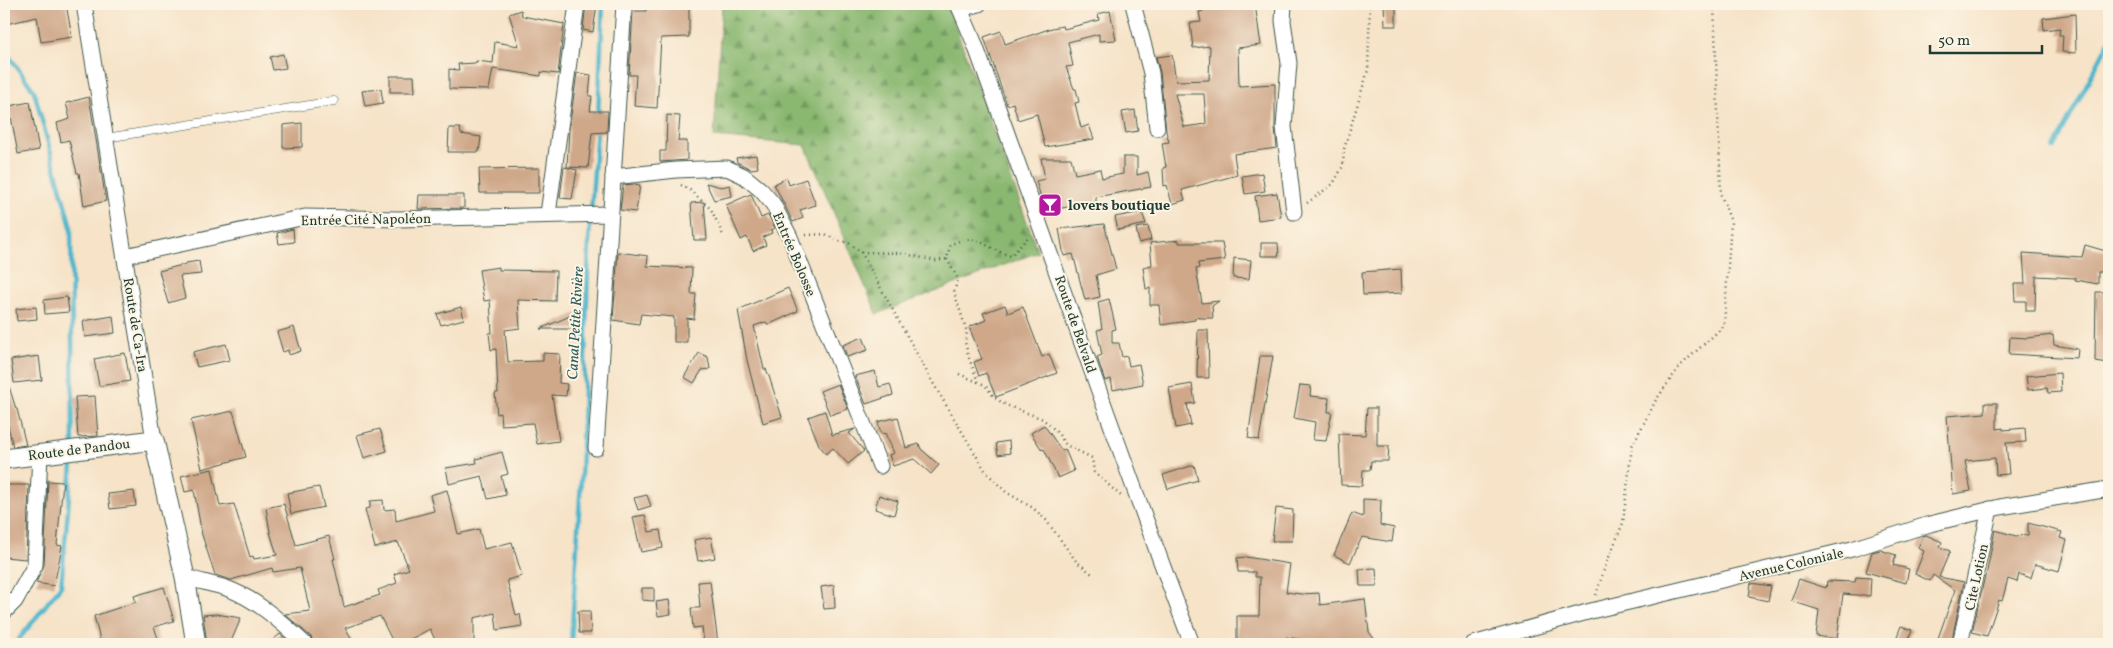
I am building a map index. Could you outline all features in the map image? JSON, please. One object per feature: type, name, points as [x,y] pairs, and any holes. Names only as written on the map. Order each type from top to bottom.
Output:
[{"type":"street","name":"Route de Ca-Ira","points":[[84,4],[154,440],[185,577],[195,644]]},
{"type":"street","points":[[548,214],[577,4]]},
{"type":"street","points":[[596,448],[624,4]]},
{"type":"street","points":[[959,6],[979,4]]},
{"type":"street","points":[[1133,4],[1151,73],[1157,128]]},
{"type":"street","points":[[1284,4],[1283,21],[1289,63],[1284,127],[1294,212]]},
{"type":"street","name":"Route de Belvald","points":[[959,6],[1040,223],[1135,492],[1192,644]]},
{"type":"street","name":"Entrée Bolosse","points":[[613,177],[676,170],[727,168],[744,176],[761,190],[773,204],[790,236],[880,466]]},
{"type":"street","name":"Entrée Cité Napoléon","points":[[125,256],[305,217],[399,219],[610,214]]},
{"type":"street","name":"Route de Pandou","points":[[4,459],[154,440]]},
{"type":"street","points":[[4,612],[15,601],[35,565],[40,453]]},
{"type":"street","name":"Avenue Coloniale","points":[[1473,644],[1591,611],[1852,549],[1930,524],[1990,509],[2109,489]]},
{"type":"street","name":"Cite Lotion","points":[[1960,644],[1990,509]]},
{"type":"street","points":[[185,577],[227,589],[250,600],[276,618],[306,644]]},
{"type":"lane","points":[[106,138],[334,100]]},
{"type":"path","points":[[1294,212],[1333,184],[1343,166],[1344,149],[1368,70],[1370,4]]},
{"type":"path","points":[[1591,611],[1605,567],[1623,523],[1632,446],[1656,400],[1680,366],[1724,326],[1731,222],[1721,195],[1714,4]]},
{"type":"path","points":[[676,170],[681,185],[690,190],[711,209],[723,235]]},
{"type":"path","points":[[979,383],[968,358],[965,342],[967,332],[954,292],[958,279],[947,259],[950,245],[961,240],[979,240],[996,252],[1011,256],[1040,223]]},
{"type":"path","points":[[790,236],[826,234],[838,241],[849,243],[861,252],[986,472],[1006,492],[1033,508],[1046,520],[1076,561],[1092,574]]},
{"type":"path","points":[[861,252],[901,253],[936,261],[947,259]]},
{"type":"path","points":[[959,374],[985,385],[995,398],[1001,402],[1043,419],[1058,432],[1066,445],[1092,458],[1094,472],[1121,496],[1135,492]]},
{"type":"green space","points":[[722,4],[947,4],[1038,252],[877,314],[805,145],[714,137]]},
{"type":"building","points":[[4,4],[66,4],[72,37],[41,42],[37,17],[6,24]]},
{"type":"building","points":[[586,4],[597,4],[593,32],[583,30]]},
{"type":"building","points":[[646,4],[689,4],[689,37],[661,38],[657,108],[634,106],[636,75],[629,75],[633,11],[646,11]]},
{"type":"building","points":[[1203,4],[1215,4],[1215,8],[1255,4],[1261,45],[1238,48],[1239,86],[1275,84],[1277,148],[1234,154],[1237,175],[1182,190],[1185,200],[1172,204],[1167,185],[1164,186],[1163,168],[1166,167],[1162,143],[1169,142],[1166,131],[1160,72],[1156,57],[1172,55],[1176,81],[1209,80],[1210,46],[1193,48],[1190,23],[1201,22],[1199,12],[1203,11]],"holes":[[[1175,94],[1204,94],[1206,124],[1184,127]]]},
{"type":"building","points":[[1384,4],[1396,4],[1396,26],[1385,26]]},
{"type":"building","points":[[521,10],[522,16],[564,24],[558,74],[541,72],[541,76],[493,69],[489,90],[449,89],[449,69],[459,70],[458,64],[476,63],[476,61],[493,63],[495,42],[519,46],[509,14]]},
{"type":"building","points":[[1110,11],[1116,40],[1099,41],[1099,34],[1068,42],[1073,66],[1066,67],[1074,89],[1076,89],[1079,102],[1075,103],[1081,128],[1089,125],[1094,139],[1045,147],[1037,114],[1018,120],[1013,103],[1007,105],[984,37],[1001,31],[1005,44],[1052,28],[1063,26],[1064,29],[1099,20],[1098,14]]},
{"type":"building","points":[[2075,14],[2076,53],[2062,52],[2063,35],[2059,35],[2060,28],[2044,30],[2043,18]]},
{"type":"building","points":[[283,54],[286,68],[273,70],[270,57]]},
{"type":"building","points":[[577,73],[591,75],[589,96],[592,96],[590,111],[608,111],[607,132],[592,133],[588,168],[567,167],[569,130]]},
{"type":"building","points":[[390,76],[414,76],[415,92],[390,92]]},
{"type":"building","points":[[381,89],[383,103],[365,106],[362,91]]},
{"type":"building","points":[[89,97],[106,201],[84,206],[79,173],[77,173],[69,140],[61,142],[57,123],[70,119],[66,103]]},
{"type":"building","points":[[30,102],[39,150],[18,154],[9,106]]},
{"type":"building","points":[[1135,110],[1138,131],[1126,133],[1122,112]]},
{"type":"building","points":[[667,115],[680,116],[678,141],[687,141],[687,160],[660,162],[660,151],[666,151]]},
{"type":"building","points":[[302,123],[302,147],[283,148],[283,125]]},
{"type":"building","points":[[449,128],[460,128],[461,134],[481,137],[479,152],[448,152]]},
{"type":"building","points":[[756,155],[758,168],[751,169],[737,162],[736,158]]},
{"type":"building","points":[[1123,157],[1137,157],[1137,175],[1148,172],[1151,187],[1096,197],[1096,202],[1045,211],[1036,181],[1045,179],[1041,158],[1071,158],[1075,174],[1100,169],[1102,178],[1123,174]]},
{"type":"building","points":[[564,167],[577,170],[572,199],[560,198]]},
{"type":"building","points":[[539,168],[539,193],[480,193],[479,169]]},
{"type":"building","points":[[1262,173],[1265,191],[1245,194],[1242,176]]},
{"type":"building","points":[[787,178],[789,185],[806,179],[816,205],[800,210],[803,218],[793,222],[774,184]]},
{"type":"building","points":[[706,183],[721,187],[730,185],[732,196],[714,200]]},
{"type":"building","points":[[623,185],[640,185],[636,212],[620,210]]},
{"type":"building","points":[[1277,193],[1281,217],[1258,220],[1255,196]]},
{"type":"building","points":[[751,194],[761,218],[768,215],[775,228],[771,230],[772,233],[763,237],[766,245],[753,251],[747,237],[741,240],[726,205]]},
{"type":"building","points":[[419,195],[464,195],[464,208],[418,209]]},
{"type":"building","points":[[704,202],[707,240],[694,240],[691,203]]},
{"type":"building","points":[[1142,212],[1146,224],[1118,230],[1115,217]]},
{"type":"building","points":[[1104,224],[1116,269],[1096,275],[1100,297],[1085,300],[1073,254],[1064,256],[1059,229]]},
{"type":"building","points":[[1148,226],[1151,240],[1139,243],[1136,228]]},
{"type":"building","points":[[293,229],[294,242],[279,244],[277,233]]},
{"type":"building","points":[[1179,240],[1179,243],[1222,243],[1225,260],[1198,263],[1199,268],[1196,269],[1202,303],[1219,301],[1212,306],[1213,318],[1198,318],[1198,316],[1195,320],[1161,325],[1159,305],[1150,305],[1150,288],[1146,289],[1143,267],[1152,265],[1150,243]]},
{"type":"building","points":[[1261,243],[1278,243],[1279,256],[1261,256]]},
{"type":"building","points":[[2085,245],[2109,252],[2109,272],[2098,272],[2098,284],[2075,280],[2076,278],[2036,276],[2035,311],[2026,311],[2026,301],[2015,301],[2014,284],[2025,284],[2023,253],[2082,257]]},
{"type":"building","points":[[618,252],[648,256],[647,266],[692,268],[691,294],[696,294],[694,319],[687,318],[687,342],[674,342],[674,317],[641,314],[639,324],[613,320]]},
{"type":"building","points":[[1234,258],[1251,260],[1249,279],[1233,278]]},
{"type":"building","points":[[199,261],[201,274],[180,276],[185,298],[168,303],[159,271]]},
{"type":"building","points":[[499,267],[499,270],[556,271],[555,301],[518,300],[520,328],[505,330],[508,362],[543,361],[543,353],[560,354],[559,383],[567,384],[566,396],[552,395],[559,441],[537,444],[533,423],[501,425],[500,413],[497,414],[495,393],[498,393],[496,349],[491,350],[489,333],[492,333],[490,300],[484,301],[479,270]]},
{"type":"building","points":[[1401,269],[1402,293],[1363,295],[1362,272]]},
{"type":"building","points":[[788,288],[798,311],[768,325],[766,322],[754,326],[764,369],[766,369],[769,376],[782,417],[763,423],[747,360],[738,310]]},
{"type":"building","points":[[2096,292],[2105,292],[2109,363],[2095,361]]},
{"type":"building","points":[[67,297],[69,312],[45,314],[44,300]]},
{"type":"building","points":[[1109,299],[1116,329],[1112,330],[1112,343],[1119,343],[1122,357],[1127,356],[1129,366],[1139,364],[1143,384],[1113,390],[1111,379],[1105,381],[1097,357],[1102,355],[1097,330],[1102,329],[1098,302]]},
{"type":"building","points":[[1005,305],[1008,313],[1023,307],[1042,357],[1049,354],[1057,373],[996,397],[986,373],[979,376],[974,362],[982,359],[969,327],[986,320],[983,313]]},
{"type":"building","points":[[36,307],[37,319],[17,321],[16,309]]},
{"type":"building","points":[[461,307],[464,319],[441,325],[437,314]]},
{"type":"building","points":[[577,313],[577,329],[540,329]]},
{"type":"building","points":[[113,316],[115,333],[85,337],[83,321]]},
{"type":"building","points":[[294,327],[301,351],[289,355],[288,350],[283,352],[277,332]]},
{"type":"building","points":[[1198,330],[1208,330],[1209,378],[1197,378]]},
{"type":"building","points":[[2053,335],[2054,345],[2078,349],[2077,358],[2009,354],[2010,337],[2027,338]]},
{"type":"building","points":[[863,337],[868,350],[847,357],[843,345]]},
{"type":"building","points":[[226,344],[230,360],[197,367],[193,352]]},
{"type":"building","points":[[125,353],[130,381],[99,386],[94,359]]},
{"type":"building","points":[[699,353],[708,357],[710,369],[702,370],[694,383],[684,377]]},
{"type":"building","points":[[39,356],[42,380],[14,383],[11,360]]},
{"type":"building","points":[[1260,356],[1273,356],[1259,440],[1248,438]]},
{"type":"building","points":[[875,371],[879,387],[890,384],[893,395],[866,404],[855,376]]},
{"type":"building","points":[[2060,373],[2061,392],[2048,393],[2047,388],[2028,390],[2026,376]]},
{"type":"building","points":[[7,380],[26,445],[13,447],[4,409],[4,381]]},
{"type":"building","points":[[838,384],[848,409],[830,415],[820,391]]},
{"type":"building","points":[[1192,384],[1195,403],[1187,404],[1191,425],[1176,428],[1169,388]]},
{"type":"building","points":[[1300,385],[1311,386],[1310,396],[1329,398],[1328,412],[1332,412],[1326,441],[1313,440],[1315,422],[1294,418]]},
{"type":"building","points":[[95,396],[98,436],[78,437],[75,397]]},
{"type":"building","points":[[1985,403],[1997,403],[1997,429],[2025,428],[2026,442],[2006,443],[2009,474],[1996,475],[1995,458],[1965,461],[1971,491],[1953,494],[1947,416],[1985,413]]},
{"type":"building","points":[[1367,408],[1377,408],[1377,446],[1389,446],[1388,461],[1371,461],[1370,470],[1363,470],[1362,486],[1341,485],[1339,434],[1365,435]]},
{"type":"building","points":[[233,411],[246,457],[202,469],[191,420]]},
{"type":"building","points":[[825,411],[832,435],[855,429],[849,433],[864,451],[848,464],[833,448],[826,454],[819,445],[808,417]]},
{"type":"building","points":[[898,417],[906,448],[919,444],[921,449],[939,465],[931,474],[914,459],[893,466],[889,455],[894,453],[885,433],[881,434],[878,422]]},
{"type":"building","points":[[1044,425],[1062,451],[1065,449],[1074,471],[1058,478],[1044,449],[1042,450],[1031,433]]},
{"type":"building","points":[[380,429],[387,451],[364,458],[357,435]]},
{"type":"building","points":[[1009,441],[1010,453],[998,455],[996,443]]},
{"type":"building","points":[[502,452],[508,474],[501,476],[506,495],[488,499],[482,476],[449,484],[446,468],[477,463],[476,459]]},
{"type":"building","points":[[1194,465],[1198,480],[1168,489],[1163,475]]},
{"type":"building","points":[[212,469],[220,506],[234,504],[250,557],[253,556],[254,559],[277,555],[270,532],[266,508],[284,504],[296,545],[329,536],[344,607],[380,595],[378,590],[397,583],[394,574],[409,569],[398,542],[375,548],[365,509],[370,508],[370,501],[383,500],[384,510],[395,509],[396,521],[434,511],[430,495],[447,490],[458,534],[479,529],[484,549],[512,542],[522,576],[507,580],[516,615],[520,614],[522,626],[497,630],[495,613],[474,618],[474,644],[437,644],[430,629],[401,644],[394,644],[380,616],[345,628],[354,644],[314,644],[311,637],[285,614],[310,611],[300,568],[273,572],[272,568],[231,580],[215,575],[202,535],[194,490],[185,492],[181,476]]},
{"type":"building","points":[[48,481],[63,482],[57,545],[62,546],[54,586],[36,583],[44,565]]},
{"type":"building","points":[[4,485],[29,485],[26,559],[4,557]]},
{"type":"building","points":[[319,487],[324,507],[291,514],[287,493]]},
{"type":"building","points":[[134,491],[136,506],[110,509],[108,494]]},
{"type":"building","points":[[647,495],[651,506],[638,510],[634,498]]},
{"type":"building","points":[[879,495],[898,501],[894,515],[875,509]]},
{"type":"building","points":[[1363,499],[1381,500],[1380,525],[1394,528],[1392,542],[1362,537],[1350,563],[1334,555],[1352,513],[1363,517]]},
{"type":"building","points":[[1276,508],[1293,510],[1292,541],[1272,541]]},
{"type":"building","points":[[645,515],[649,532],[660,530],[663,548],[641,552],[633,517]]},
{"type":"building","points":[[2028,523],[2062,532],[2060,538],[2067,540],[2059,571],[2035,564],[2031,578],[2019,574],[2017,582],[2008,579],[2002,601],[1999,600],[1987,636],[1972,632],[1995,530],[2016,536],[2028,535]]},
{"type":"building","points":[[1926,535],[1942,542],[1940,547],[1950,551],[1939,577],[1964,582],[1951,644],[1936,644],[1955,590],[1933,575],[1930,581],[1915,574],[1924,551],[1918,548],[1923,536]]},
{"type":"building","points":[[711,537],[715,558],[698,561],[694,540]]},
{"type":"building","points":[[1880,550],[1896,555],[1893,565],[1909,569],[1906,583],[1866,572],[1872,552]]},
{"type":"building","points":[[1246,557],[1290,564],[1286,592],[1301,594],[1319,593],[1320,605],[1365,599],[1369,632],[1378,644],[1322,644],[1322,642],[1286,637],[1286,640],[1237,640],[1237,616],[1259,616],[1260,577],[1255,577],[1255,572],[1238,572],[1237,558]]},
{"type":"building","points":[[1376,568],[1377,586],[1360,586],[1359,569]]},
{"type":"building","points":[[1856,577],[1871,578],[1870,596],[1843,594],[1837,639],[1816,636],[1819,610],[1791,601],[1799,579],[1826,588],[1827,581],[1855,582]]},
{"type":"building","points":[[710,581],[718,644],[704,644],[702,627],[693,628],[691,608],[700,608],[698,582]]},
{"type":"building","points":[[1751,583],[1771,586],[1768,601],[1749,597]]},
{"type":"building","points":[[834,585],[835,608],[824,609],[821,587]]},
{"type":"building","points":[[164,587],[174,621],[154,627],[160,644],[101,644],[94,616],[136,602],[134,596]]},
{"type":"building","points":[[642,588],[654,588],[654,601],[642,600]]},
{"type":"building","points":[[669,600],[671,614],[658,616],[656,602]]},
{"type":"building","points":[[578,611],[590,611],[591,633],[579,633]]},
{"type":"building","points":[[216,614],[241,618],[230,644],[207,644],[203,615]]},
{"type":"building","points":[[1901,626],[1912,630],[1906,644],[1894,644]]},
{"type":"building","points":[[280,634],[291,644],[268,644]]},
{"type":"waterway","name":"Canal Petite Rivière","points":[[598,116],[603,4]]},
{"type":"waterway","points":[[2054,148],[2109,41]]},
{"type":"waterway","points":[[4,49],[34,91],[71,227],[73,446]]},
{"type":"waterway","name":"Canal Petite Rivière","points":[[571,644],[581,480],[589,241],[597,129]]},
{"type":"waterway","points":[[17,644],[61,586],[73,454]]},
{"type":"place","name":"lovers boutique","points":[[1050,205]]}]
